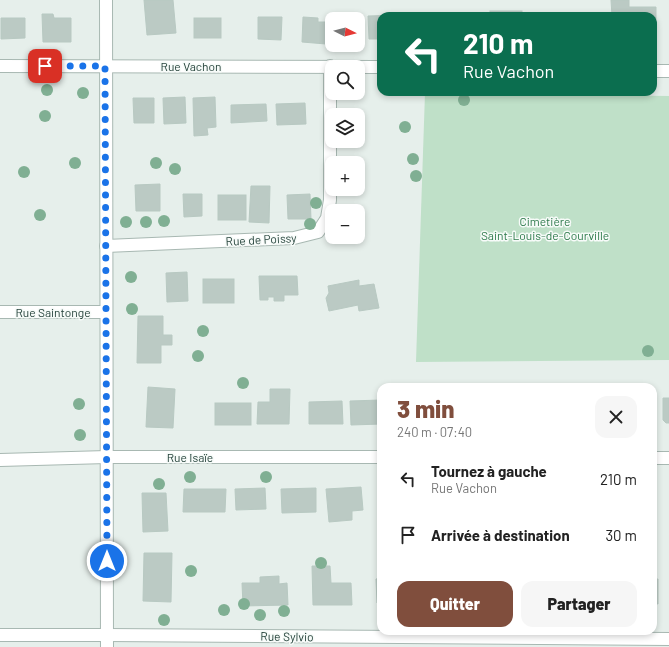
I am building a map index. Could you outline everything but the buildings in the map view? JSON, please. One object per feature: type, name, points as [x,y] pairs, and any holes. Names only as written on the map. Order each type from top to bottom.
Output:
[{"type":"street","points":[[106,0],[107,647]]},
{"type":"street","name":"Rue Vachon","points":[[0,66],[325,66]]},
{"type":"street","name":"Rue Vachon","points":[[365,67],[377,67]]},
{"type":"street","points":[[657,71],[669,71]]},
{"type":"street","name":"Rue de Poissy","points":[[106,246],[294,238],[318,232],[327,218],[330,200],[330,100]]},
{"type":"street","name":"Rue Saintonge","points":[[0,312],[106,312]]},
{"type":"street","name":"Rue Isaïe","points":[[0,460],[107,457],[377,458]]},
{"type":"street","points":[[657,458],[669,458]]},
{"type":"street","name":"Rue Sylvio","points":[[0,635],[669,639]]},
{"type":"green space","name":"Cimetière Saint-Louis-de-Courville","points":[[425,96],[669,96],[669,360],[416,362]]},
{"type":"route","points":[[45,66],[105,66],[107,561]]}]
